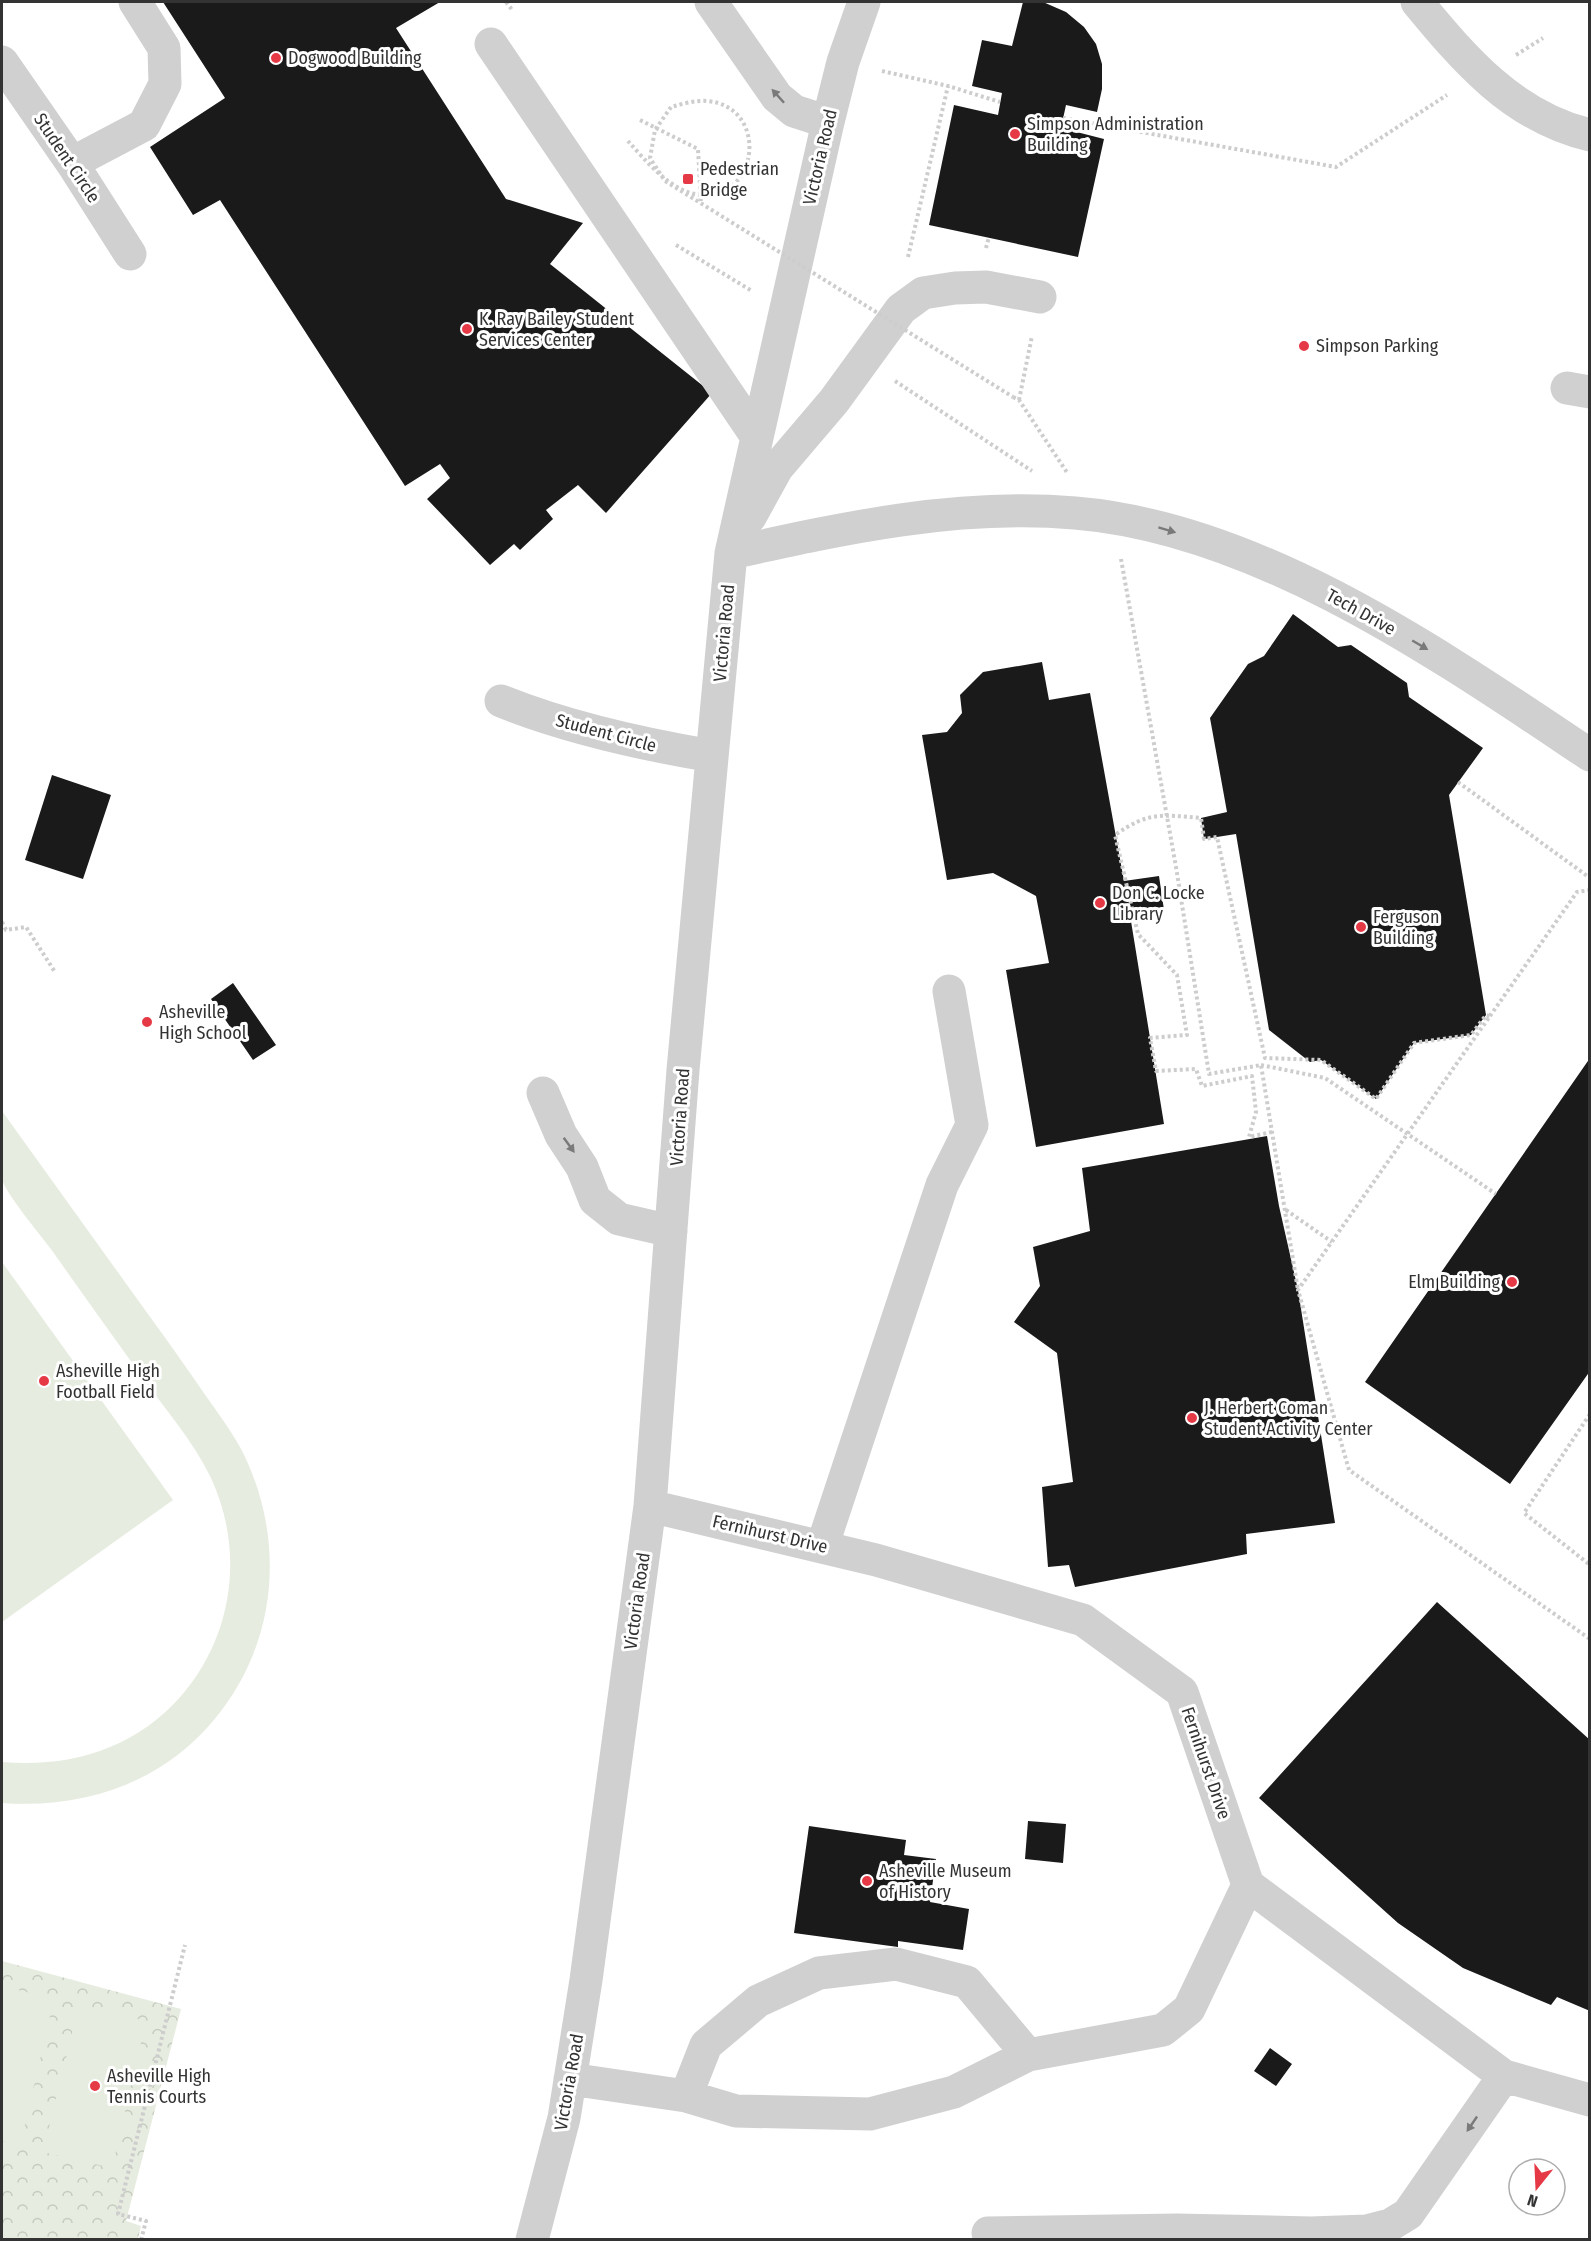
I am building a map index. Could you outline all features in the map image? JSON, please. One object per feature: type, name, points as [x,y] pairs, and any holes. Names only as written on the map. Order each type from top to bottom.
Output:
[{"type":"street","points":[[72,163],[144,125],[165,84],[164,48],[135,2]]},
{"type":"street","points":[[711,2],[777,97],[794,111],[828,122]]},
{"type":"street","name":"Victoria Road","points":[[532,2240],[564,2118],[586,1980],[650,1506],[671,1231],[731,553],[828,122],[843,62],[864,2]]},
{"type":"street","points":[[1417,2],[1458,52],[1521,107],[1571,131],[1590,135]]},
{"type":"street","points":[[491,44],[757,437]]},
{"type":"street","name":"Student Circle","points":[[2,62],[72,163],[130,254]]},
{"type":"street","points":[[731,553],[777,468],[834,400],[901,309],[923,293],[955,288],[986,287],[1040,297]]},
{"type":"street","name":"Tech Drive","points":[[731,553],[851,526],[922,516],[1021,512],[1074,513],[1110,517],[1172,531],[1264,563],[1308,583],[1436,654],[1590,755]]},
{"type":"street","name":"Student Circle","points":[[501,700],[535,714],[604,733],[664,748],[712,756]]},
{"type":"street","points":[[822,1547],[942,1185],[972,1125],[949,991]]},
{"type":"street","points":[[543,1093],[561,1135],[582,1167],[595,1200],[619,1219],[671,1231]]},
{"type":"street","name":"Fernihurst Drive","points":[[650,1506],[822,1547],[1083,1620],[1182,1692],[1248,1884]]},
{"type":"street","points":[[570,2079],[686,2096],[736,2111],[870,2114],[954,2092],[1028,2055],[1163,2030],[1189,2009],[1248,1884],[1504,2076],[1590,2100]]},
{"type":"street","points":[[686,2096],[706,2045],[758,2001],[819,1973],[896,1964],[967,1982],[1028,2055]]},
{"type":"street","points":[[988,2233],[1177,2230],[1311,2233],[1366,2230],[1390,2225],[1408,2214],[1504,2076]]},
{"type":"path","points":[[843,62],[948,86],[1000,102]]},
{"type":"path","points":[[907,259],[948,86]]},
{"type":"path","points":[[1063,118],[1336,167],[1450,93]]},
{"type":"path","points":[[628,141],[656,173],[663,177],[677,185],[699,195],[719,192],[739,180],[749,161],[750,138],[742,121],[728,109],[708,101],[671,107],[655,130],[650,158],[655,165],[660,173],[665,181],[1019,400],[1073,481]]},
{"type":"path","points":[[640,120],[698,149],[701,204]]},
{"type":"path","points":[[1019,400],[1027,360]]},
{"type":"path","points":[[1110,517],[1118,542],[1209,1074],[1260,1065],[1325,1078],[1410,1133],[1496,1194]]},
{"type":"path","points":[[1458,782],[1590,878]]},
{"type":"path","points":[[1272,1132],[1248,1137],[1256,1112],[1252,1076],[1202,1086],[1196,1069],[1156,1071],[1150,1038],[1187,1035],[1177,975],[1138,934],[1115,835],[1137,819],[1166,815],[1201,818],[1204,840],[1217,837],[1264,1058],[1310,1062],[1321,1060],[1376,1099],[1414,1043],[1471,1035],[1486,1015],[1490,1017]]},
{"type":"path","points":[[1298,1290],[1577,892],[1590,890]]},
{"type":"path","points":[[2,922],[6,930],[26,927],[55,972]]},
{"type":"path","points":[[1260,1065],[1298,1290],[1349,1470],[1590,1639]]},
{"type":"path","points":[[1285,1209],[1332,1242]]},
{"type":"path","points":[[1590,1414],[1524,1513],[1590,1565]]},
{"type":"path","points":[[141,2240],[146,2221],[118,2214],[185,1945]]},
{"type":"green space","points":[[2,1111],[173,1349],[237,1443],[259,1492],[267,1526],[270,1561],[268,1595],[262,1629],[250,1661],[234,1692],[213,1721],[192,1743],[169,1761],[118,1788],[61,1802],[32,1804],[2,1803],[2,1762],[52,1762],[76,1758],[122,1742],[143,1730],[163,1714],[181,1696],[199,1672],[213,1646],[223,1619],[230,1562],[228,1533],[221,1504],[203,1463],[4,1185],[1,1162]]},
{"type":"green space","name":"Asheville High Football Field","points":[[2,1262],[173,1500],[2,1622]]},
{"type":"green space","points":[[2,1961],[181,2009],[126,2221],[141,2226],[138,2239],[2,2239]]},
{"type":"green space","points":[[2,1986],[54,1999],[20,2146],[2,2141]]},
{"type":"green space","name":"Asheville High Tennis Courts","points":[[79,2005],[146,2021],[112,2168],[43,2152]]},
{"type":"building","name":"K. Ray Bailey Student Services Center","points":[[163,2],[440,2],[396,28],[506,199],[583,223],[550,264],[712,393],[606,513],[578,485],[546,510],[553,519],[520,550],[514,544],[490,565],[427,499],[450,478],[440,464],[405,486],[220,200],[193,215],[150,147],[225,98]]},
{"type":"building","name":"Simpson Administration Building","points":[[1023,2],[1043,2],[1066,12],[1084,27],[1096,44],[1102,64],[1102,89],[1097,112],[1066,105],[1061,128],[1104,139],[1078,257],[929,225],[954,105],[998,115],[1002,93],[972,86],[982,40],[1012,46]]},
{"type":"building","name":"Ferguson Building","points":[[1293,614],[1338,647],[1351,645],[1407,683],[1409,697],[1483,748],[1449,795],[1486,1015],[1471,1035],[1414,1043],[1376,1099],[1321,1060],[1310,1062],[1269,1030],[1236,834],[1204,839],[1201,818],[1227,812],[1210,718],[1248,664],[1264,656]]},
{"type":"building","name":"Don C. Locke Library","points":[[1042,662],[1049,700],[1090,693],[1124,881],[1159,876],[1164,910],[1130,915],[1164,1124],[1036,1147],[1006,970],[1049,963],[1036,896],[993,873],[947,880],[922,735],[947,732],[962,713],[960,695],[983,672]]},
{"type":"building","points":[[52,775],[111,795],[83,879],[25,860]]},
{"type":"building","points":[[233,983],[276,1045],[253,1060],[211,999]]},
{"type":"building","name":"Elm Building","points":[[1590,1058],[1590,1371],[1510,1484],[1365,1382]]},
{"type":"building","name":"J. Herbert Coman Student Activity Center","points":[[1267,1136],[1279,1206],[1298,1290],[1335,1523],[1246,1534],[1247,1554],[1075,1587],[1069,1565],[1048,1567],[1042,1487],[1073,1482],[1057,1353],[1014,1322],[1040,1286],[1033,1247],[1090,1231],[1082,1168]]},
{"type":"building","points":[[1437,1602],[1590,1740],[1590,2011],[1557,1997],[1551,2005],[1463,1968],[1398,1923],[1259,1798]]},
{"type":"building","points":[[1028,1821],[1066,1824],[1063,1863],[1025,1859]]},
{"type":"building","name":"Asheville Museum of History","points":[[809,1826],[906,1840],[904,1855],[936,1859],[930,1902],[969,1909],[963,1950],[898,1941],[898,1947],[794,1933]]},
{"type":"building","points":[[1270,2048],[1292,2064],[1276,2086],[1254,2071]]},
{"type":"place","name":"Dogwood Building","points":[[276,58]]},
{"type":"place","name":"Simpson Administration Building","points":[[1015,134]]},
{"type":"place","name":"Pedestrian Bridge","points":[[688,179]]},
{"type":"place","name":"K. Ray Bailey Student Services Center","points":[[467,329]]},
{"type":"place","name":"Simpson Parking","points":[[1304,346]]},
{"type":"place","name":"Don C. Locke Library","points":[[1100,903]]},
{"type":"place","name":"Ferguson Building","points":[[1361,927]]},
{"type":"place","name":"Asheville High School","points":[[147,1022]]},
{"type":"place","name":"Elm Building","points":[[1512,1282]]},
{"type":"place","name":"Asheville High Football Field","points":[[44,1381]]},
{"type":"place","name":"J. Herbert Coman Student Activity Center","points":[[1192,1418]]},
{"type":"place","name":"Asheville Museum of History","points":[[867,1881]]},
{"type":"place","name":"Asheville High Tennis Courts","points":[[95,2086]]}]
